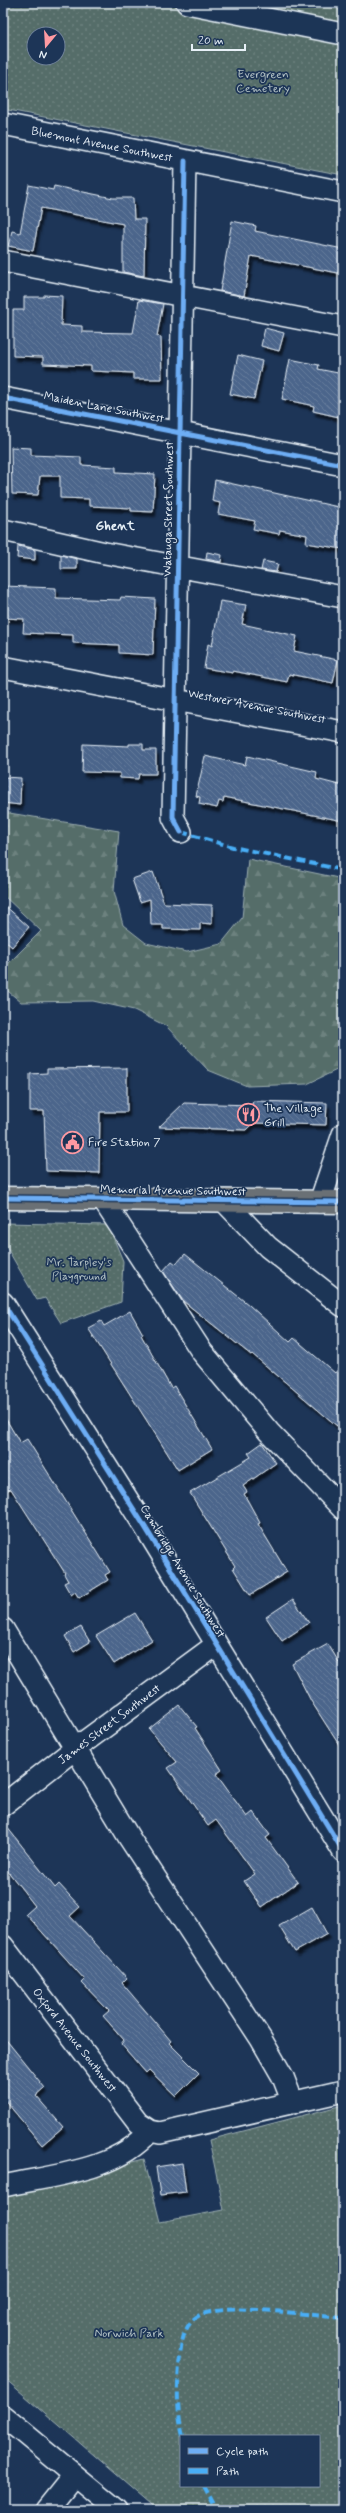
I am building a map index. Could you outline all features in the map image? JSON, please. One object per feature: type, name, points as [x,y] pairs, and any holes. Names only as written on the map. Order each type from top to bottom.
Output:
[{"type":"main road","name":"Memorial Avenue Southwest","points":[[3,1198],[343,1202]]},
{"type":"street","points":[[188,3],[343,34]]},
{"type":"street","name":"Bluemont Avenue Southwest","points":[[3,124],[343,192]]},
{"type":"street","name":"Watauga Street Southwest","points":[[181,832],[173,817],[185,161]]},
{"type":"street","points":[[3,261],[182,297],[343,327]]},
{"type":"street","name":"Maiden Lane Southwest","points":[[3,398],[343,465]]},
{"type":"street","points":[[3,530],[105,553],[177,565],[343,597]]},
{"type":"street","name":"Westover Avenue Southwest","points":[[3,667],[343,732]]},
{"type":"street","points":[[320,1202],[343,1134]]},
{"type":"street","points":[[103,1200],[202,1352],[269,1432],[343,1509]]},
{"type":"street","points":[[224,1201],[268,1247],[343,1306]]},
{"type":"street","name":"Cambridge Avenue Southwest","points":[[3,1303],[343,1851]]},
{"type":"street","points":[[3,1629],[130,1839],[261,2039],[283,2077],[293,2103]]},
{"type":"street","name":"James Street Southwest","points":[[3,1805],[76,1748],[216,1645]]},
{"type":"street","name":"Oxford Avenue Southwest","points":[[3,1946],[138,2123],[150,2131]]},
{"type":"street","points":[[3,2186],[94,2166],[118,2157],[138,2145],[150,2131],[160,2133],[343,2091]]},
{"type":"street","points":[[3,2416],[117,2510]]},
{"type":"street","points":[[46,2510],[74,2475]]},
{"type":"green space","name":"Evergreen Cemetery","points":[[3,3],[343,3],[343,175],[3,109]]},
{"type":"green space","points":[[3,812],[119,831],[114,891],[123,925],[146,943],[187,952],[221,944],[242,918],[248,859],[343,879],[343,1067],[307,1084],[247,1086],[208,1070],[166,1026],[134,1010],[93,1001],[21,1002],[3,987],[3,969],[41,931],[3,895]]},
{"type":"green space","name":"Mr. Tarpley's Playground","points":[[3,1223],[108,1225],[123,1261],[121,1302],[61,1323],[45,1298],[37,1300],[3,1241]]},
{"type":"green space","name":"Norwich Park","points":[[343,2105],[343,2510],[158,2510],[3,2377],[3,2194],[144,2159],[160,2222],[224,2210],[209,2140]]},
{"type":"building","points":[[29,185],[53,190],[54,186],[113,198],[133,198],[134,219],[145,219],[144,276],[123,272],[123,224],[41,208],[33,251],[8,246],[12,231],[20,233]]},
{"type":"building","points":[[232,221],[256,226],[255,231],[343,249],[343,274],[251,256],[244,296],[220,291]]},
{"type":"building","points":[[44,295],[62,296],[61,325],[82,326],[82,332],[133,333],[139,300],[163,304],[157,336],[161,337],[162,379],[133,379],[133,373],[91,371],[91,366],[43,364],[43,357],[13,356],[13,310],[24,310],[24,297],[44,297]]},
{"type":"building","points":[[265,328],[284,333],[279,351],[261,346]]},
{"type":"building","points":[[238,355],[262,361],[254,399],[230,394]]},
{"type":"building","points":[[290,359],[319,365],[318,369],[343,374],[343,418],[313,411],[314,406],[282,399]]},
{"type":"building","points":[[11,447],[31,448],[31,455],[81,457],[81,465],[116,467],[116,472],[155,474],[153,512],[131,511],[131,508],[89,506],[89,499],[60,498],[60,476],[40,476],[38,495],[12,494]]},
{"type":"building","points":[[215,480],[343,508],[343,549],[306,543],[307,535],[280,530],[279,534],[253,529],[255,521],[218,514],[220,503],[212,501]]},
{"type":"building","points":[[18,546],[35,550],[35,560],[17,558]]},
{"type":"building","points":[[207,552],[222,555],[221,562],[206,559]]},
{"type":"building","points":[[61,555],[77,559],[77,569],[61,569]]},
{"type":"building","points":[[263,561],[278,564],[276,572],[261,570]]},
{"type":"building","points":[[3,586],[56,588],[56,598],[120,600],[121,597],[155,599],[153,655],[119,653],[119,645],[73,643],[73,635],[23,633],[24,619],[3,618]]},
{"type":"building","points":[[220,601],[246,605],[242,624],[297,636],[294,651],[338,660],[333,683],[289,674],[287,682],[233,671],[233,673],[204,668],[208,644],[212,646]]},
{"type":"building","points":[[83,744],[129,746],[129,744],[143,744],[143,750],[156,750],[156,774],[139,774],[138,779],[120,778],[120,773],[82,772]]},
{"type":"building","points":[[205,756],[245,765],[247,756],[317,772],[316,779],[343,786],[343,821],[224,797],[223,802],[219,801],[217,808],[199,804],[200,797],[196,796]]},
{"type":"building","points":[[3,777],[21,778],[20,805],[3,803]]},
{"type":"building","points":[[153,872],[164,903],[212,905],[212,924],[200,923],[200,930],[163,929],[163,925],[151,925],[150,899],[140,902],[132,879]]},
{"type":"building","points":[[3,904],[29,927],[12,947],[3,939]]},
{"type":"building","name":"Fire Station 7","points":[[127,1068],[127,1112],[100,1112],[99,1173],[46,1171],[44,1111],[30,1111],[30,1074],[47,1073],[47,1069]]},
{"type":"building","name":"The Village Grill","points":[[253,1101],[327,1103],[326,1125],[253,1123],[246,1130],[159,1127],[184,1103],[252,1105]]},
{"type":"building","points":[[185,1254],[249,1305],[290,1342],[294,1338],[335,1373],[343,1363],[343,1418],[337,1426],[252,1354],[251,1355],[183,1301],[163,1271],[172,1261],[176,1264]]},
{"type":"building","points":[[130,1311],[143,1334],[141,1335],[171,1388],[174,1386],[212,1449],[178,1470],[88,1328],[101,1321],[104,1326]]},
{"type":"building","points":[[3,1414],[20,1443],[27,1439],[110,1572],[105,1575],[108,1580],[79,1598],[75,1592],[71,1595],[64,1583],[68,1581],[64,1574],[65,1573],[11,1489],[8,1490],[3,1483]]},
{"type":"building","points":[[262,1443],[276,1463],[243,1486],[247,1492],[244,1494],[260,1523],[258,1524],[287,1572],[250,1595],[233,1568],[235,1566],[190,1493],[251,1457],[248,1453]]},
{"type":"building","points":[[293,1599],[309,1623],[282,1641],[266,1617]]},
{"type":"building","points":[[135,1613],[152,1640],[114,1664],[96,1636]]},
{"type":"building","points":[[81,1627],[90,1642],[74,1652],[65,1636]]},
{"type":"building","points":[[328,1644],[343,1669],[343,1751],[311,1701],[292,1664]]},
{"type":"building","points":[[179,1705],[197,1727],[195,1728],[222,1770],[216,1774],[247,1817],[253,1812],[270,1835],[266,1838],[298,1882],[262,1907],[244,1881],[255,1874],[216,1820],[208,1826],[168,1768],[177,1762],[149,1729]]},
{"type":"building","points":[[3,1822],[55,1888],[59,1884],[80,1907],[70,1916],[127,1978],[122,1983],[171,2041],[169,2043],[199,2073],[176,2096],[149,2070],[146,2073],[121,2044],[124,2040],[103,2016],[109,2011],[82,1983],[85,1980],[26,1914],[35,1906],[3,1865]]},
{"type":"building","points":[[312,1907],[327,1934],[295,1952],[279,1926]]},
{"type":"building","points":[[3,2036],[45,2088],[36,2096],[63,2127],[42,2145],[3,2098]]},
{"type":"building","points":[[182,2163],[186,2192],[160,2195],[156,2167]]},
{"type":"marked path","points":[[181,832],[233,847],[343,870]]},
{"type":"marked path","points":[[183,2435],[178,2401],[179,2366],[182,2340],[187,2328],[195,2318],[206,2313],[223,2310],[266,2310],[343,2318]]},
{"type":"marked path","points":[[205,2487],[217,2510]]},
{"type":"cycle path","points":[[181,832],[173,817],[185,161]]},
{"type":"cycle path","points":[[3,398],[343,465]]},
{"type":"cycle path","points":[[3,1198],[343,1202]]},
{"type":"cycle path","points":[[3,1303],[145,1527],[343,1851]]},
{"type":"place","name":"The Village Grill","points":[[249,1115]]},
{"type":"place","name":"Fire Station 7","points":[[72,1142]]},
{"type":"district","name":"Ghent","points":[[115,525]]}]
